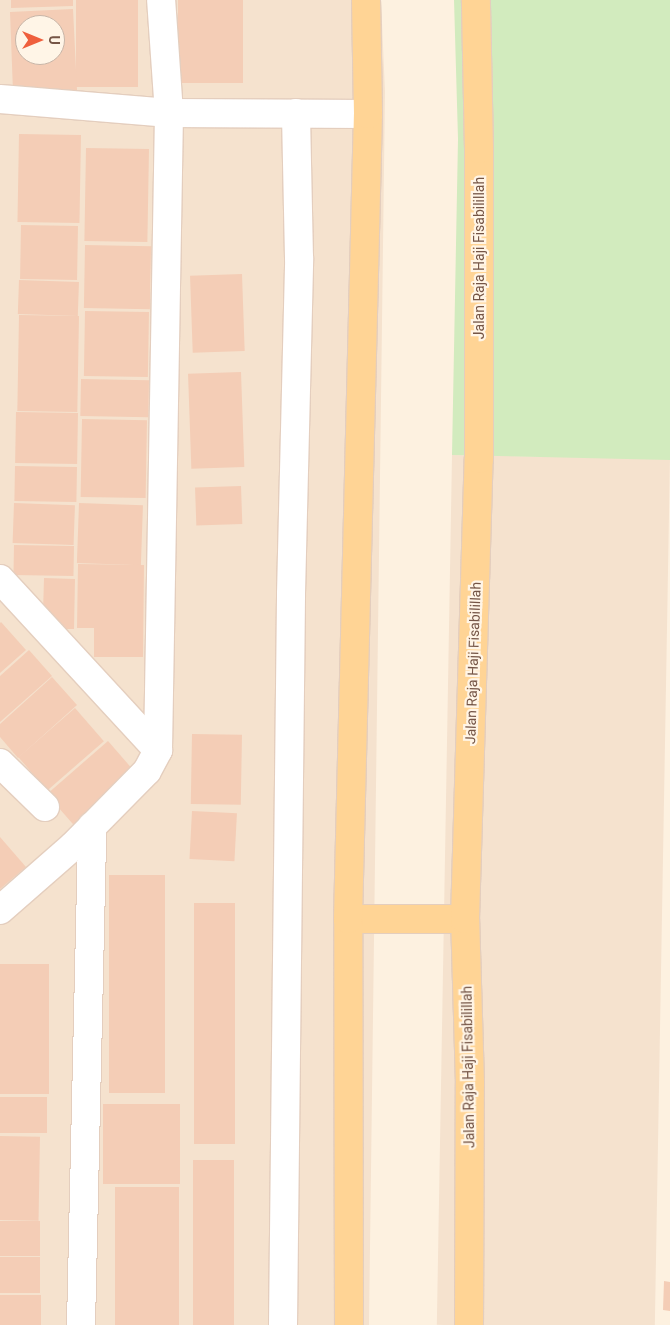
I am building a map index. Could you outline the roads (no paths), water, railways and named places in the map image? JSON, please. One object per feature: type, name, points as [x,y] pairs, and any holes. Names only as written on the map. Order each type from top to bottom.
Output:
[{"type":"main road","points":[[348,1325],[348,919],[368,114],[366,0]]},
{"type":"main road","name":"Jalan Raja Haji Fisabilillah","points":[[469,1325],[470,1084],[465,919],[479,459],[479,149],[476,0]]},
{"type":"main road","points":[[348,919],[465,919]]},
{"type":"street","points":[[0,910],[73,846],[148,771],[158,750],[169,113],[161,0]]},
{"type":"street","points":[[0,99],[169,113],[368,114]]},
{"type":"street","points":[[283,1325],[290,594],[299,258],[296,113]]},
{"type":"street","points":[[0,579],[158,750]]},
{"type":"street","points":[[0,763],[45,807]]},
{"type":"street","points":[[81,1325],[92,826]]}]
